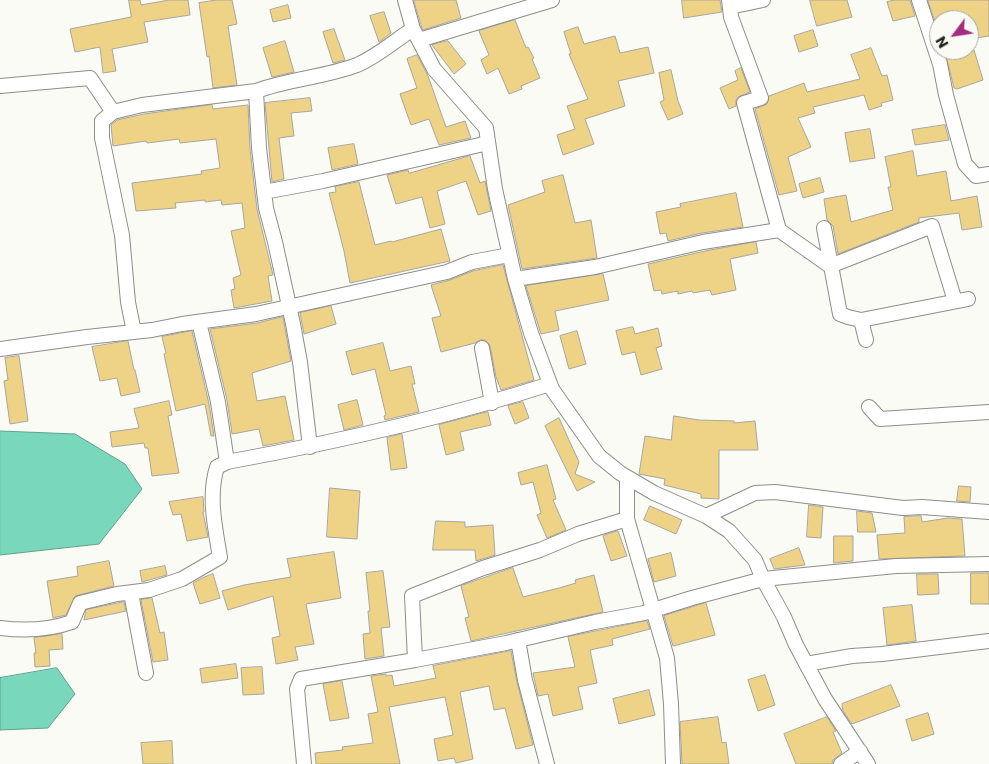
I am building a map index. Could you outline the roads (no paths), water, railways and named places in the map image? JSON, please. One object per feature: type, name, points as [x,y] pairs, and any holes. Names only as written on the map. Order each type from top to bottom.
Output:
[{"type":"street","points":[[405,0],[416,35],[434,68],[486,128],[495,189],[515,279],[531,333],[552,389],[599,456],[628,478],[654,493],[706,516],[729,531],[756,560],[763,579],[825,700],[868,764]]},
{"type":"street","points":[[134,332],[128,302],[122,235],[102,138],[102,121],[113,112],[142,105],[256,91],[269,86],[338,71],[377,56],[394,40],[552,0]]},
{"type":"street","points":[[763,0],[730,4],[731,17],[761,98],[744,103],[779,230],[830,266]]},
{"type":"street","points":[[919,0],[940,64],[946,95],[965,164],[976,176],[989,174]]},
{"type":"street","points":[[0,86],[90,78],[113,112]]},
{"type":"street","points":[[256,91],[266,208],[300,362],[310,446]]},
{"type":"street","points":[[264,192],[323,181],[488,143]]},
{"type":"street","points":[[824,228],[830,266],[840,314],[861,320],[961,300],[932,226],[830,266]]},
{"type":"street","points":[[515,279],[595,267],[703,242],[779,230]]},
{"type":"street","points":[[0,349],[256,314],[447,272],[472,262],[509,255]]},
{"type":"street","points":[[861,320],[866,340]]},
{"type":"street","points":[[199,322],[218,402],[227,462]]},
{"type":"street","points":[[482,348],[492,403]]},
{"type":"street","points":[[0,628],[54,628],[72,622],[80,603],[117,594],[149,590],[182,579],[220,557],[213,522],[213,481],[217,467],[227,462],[310,446],[492,403],[550,384]]},
{"type":"street","points":[[869,407],[880,419],[989,412]]},
{"type":"street","points":[[628,478],[627,519],[667,658],[672,704],[673,764]]},
{"type":"street","points":[[706,516],[755,494],[775,492],[903,508],[922,507],[989,512]]},
{"type":"street","points":[[415,660],[412,596],[484,568],[540,550],[578,534],[627,519]]},
{"type":"street","points":[[304,764],[297,689],[301,679],[518,640],[653,610],[763,579],[896,566],[989,564]]},
{"type":"street","points":[[131,593],[146,672]]},
{"type":"street","points":[[518,640],[525,680],[547,764]]},
{"type":"street","points":[[806,664],[852,656],[989,641]]},
{"type":"street","points":[[840,764],[860,751]]}]
